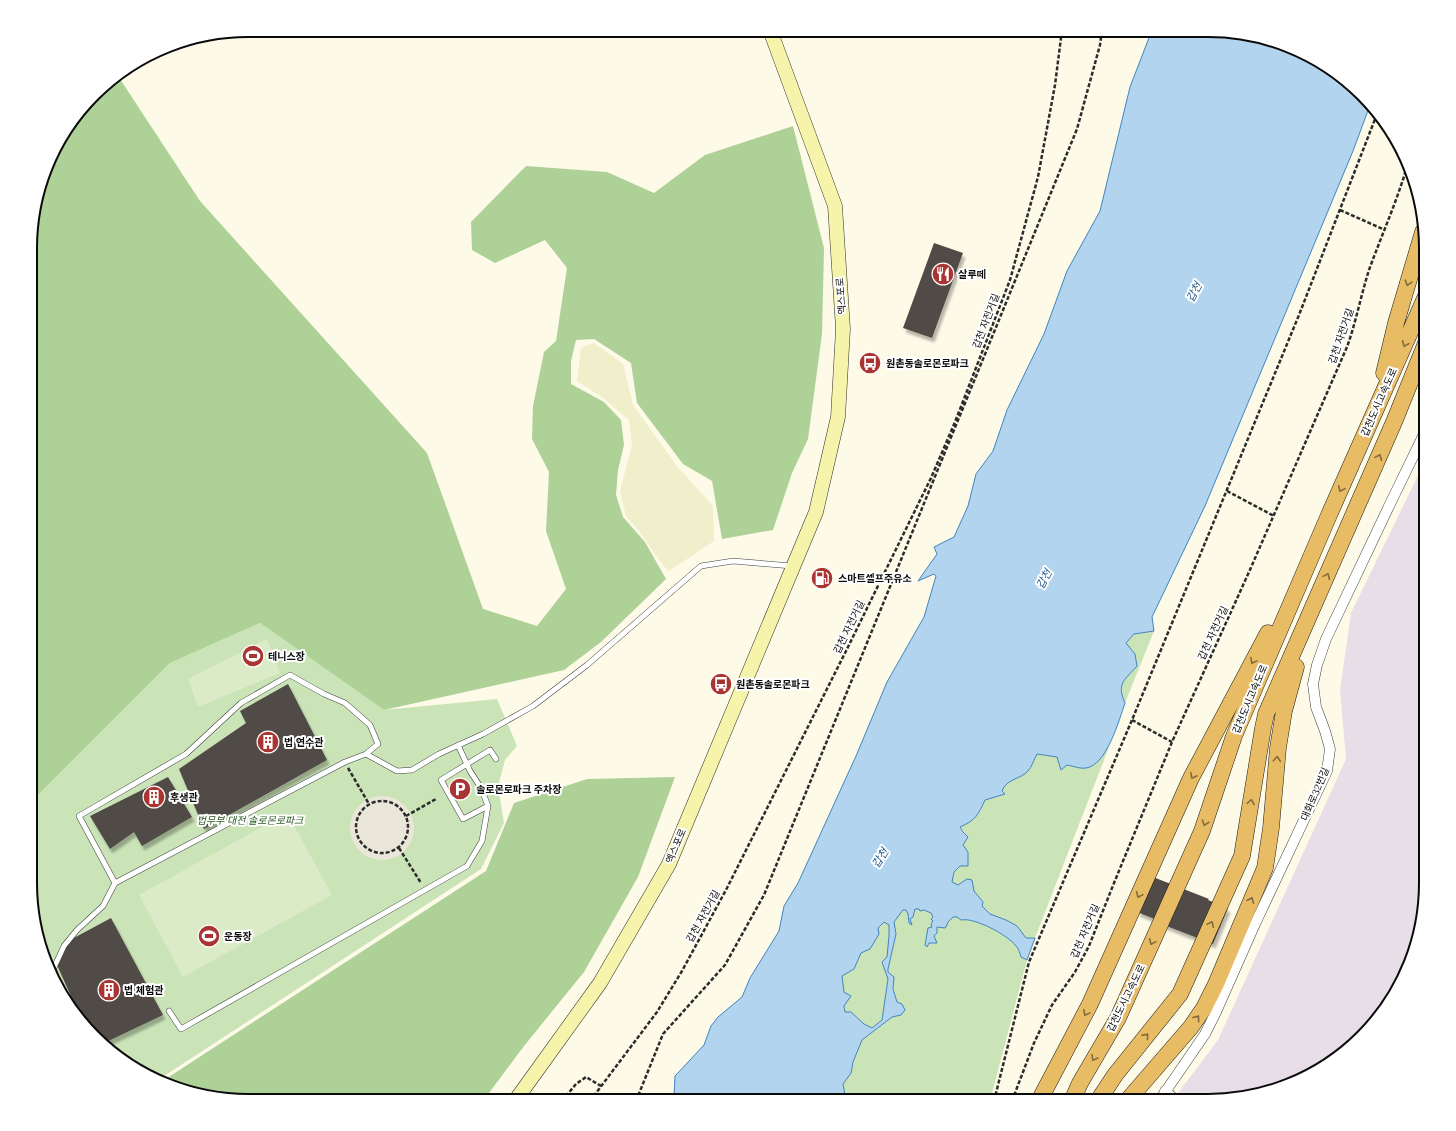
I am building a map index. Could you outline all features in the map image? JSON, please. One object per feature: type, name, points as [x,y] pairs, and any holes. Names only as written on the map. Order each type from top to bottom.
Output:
[{"type":"highway","points":[[1376,410],[1396,323],[1419,245]]},
{"type":"highway","name":"갑천도시고속도로","points":[[1075,1094],[1118,1018],[1202,831],[1234,736],[1329,515],[1419,312]]},
{"type":"highway","name":"갑천도시고속도로","points":[[1103,1094],[1115,1075],[1180,994],[1242,856],[1262,728],[1266,714],[1394,422],[1419,360]]},
{"type":"highway","points":[[1394,422],[1419,385]]},
{"type":"highway","points":[[1044,1094],[1090,1004],[1191,778],[1329,515]]},
{"type":"highway","points":[[1133,1094],[1191,1027],[1204,1008],[1216,984],[1264,868],[1271,828],[1278,748],[1284,711],[1311,612]]},
{"type":"main road","name":"엑스포로","points":[[519,1094],[600,983],[669,864],[816,512],[838,417],[843,329],[835,206],[773,37]]},
{"type":"street","name":"대화로32번길","points":[[1163,1094],[1205,1034],[1214,1017],[1327,771],[1330,749],[1326,731],[1316,707],[1313,684],[1317,664],[1336,617],[1419,444]]},
{"type":"street","points":[[1165,1091],[1169,1094]]},
{"type":"lane","points":[[366,754],[397,771],[412,770],[439,754],[483,734],[533,706],[587,665],[701,566],[733,561],[793,567]]},
{"type":"lane","points":[[55,966],[64,946],[77,930],[103,906],[115,883],[345,762],[366,754],[378,744],[370,725],[345,703],[290,676],[241,702],[186,754],[79,816],[115,883]]},
{"type":"lane","points":[[169,1011],[180,1029],[467,866],[482,841],[488,806],[481,788],[458,745]]},
{"type":"lane","points":[[488,806],[463,819],[441,780],[490,750],[496,759]]},
{"type":"path","name":"갑천 자전거길","points":[[595,1094],[657,1012],[682,971],[727,888],[931,478],[952,429],[1010,280],[1038,177],[1055,85],[1061,37]]},
{"type":"path","points":[[639,1094],[664,1034],[725,965],[764,895],[1077,129],[1101,37]]},
{"type":"path","points":[[996,1094],[1029,962],[1227,491],[1299,315],[1375,120]]},
{"type":"path","name":"갑천 자전거길","points":[[1015,1094],[1034,1043],[1052,1005],[1075,972],[1089,946],[1172,742],[1274,516],[1347,347],[1356,322],[1369,271],[1405,172]]},
{"type":"path","points":[[1340,210],[1385,230]]},
{"type":"path","points":[[1227,491],[1274,516]]},
{"type":"path","points":[[1132,720],[1172,742]]},
{"type":"path","points":[[345,762],[369,804]]},
{"type":"path","points":[[406,816],[436,799]]},
{"type":"path","points":[[382,801],[394,804],[401,809],[406,816],[409,824],[408,833],[405,841],[399,848],[383,854],[366,848],[360,842],[356,825],[358,817],[369,804],[382,801]]},
{"type":"path","points":[[399,848],[426,890]]},
{"type":"path","points":[[568,1094],[576,1084],[586,1078],[601,1086]]},
{"type":"shaded area","points":[[1419,473],[1419,896],[1415,924],[1408,951],[1391,988],[1367,1022],[1347,1042],[1313,1066],[1276,1083],[1249,1090],[1221,1094],[1177,1094],[1218,1040],[1346,759],[1340,690],[1351,613]]},
{"type":"shaded area","points":[[376,796],[388,796],[405,805],[412,816],[414,828],[412,840],[405,851],[388,860],[376,860],[364,855],[355,846],[350,834],[350,822],[355,810],[364,801]]},
{"type":"green space","points":[[121,80],[200,201],[427,453],[483,609],[537,626],[566,589],[546,531],[549,472],[532,439],[533,406],[544,352],[556,341],[567,268],[545,240],[495,263],[472,250],[471,222],[526,166],[607,172],[654,193],[705,155],[793,126],[824,248],[822,334],[808,439],[792,473],[773,530],[722,539],[712,481],[683,464],[637,403],[631,363],[594,339],[576,340],[571,361],[571,384],[604,402],[621,420],[624,445],[618,470],[616,495],[623,517],[645,542],[666,579],[601,642],[564,670],[384,710],[260,623],[170,663],[37,796],[37,235],[44,194],[48,180],[59,155],[65,143],[89,109],[109,89]]},
{"type":"green space","points":[[594,343],[623,364],[633,405],[676,465],[713,506],[714,541],[669,571],[662,564],[639,531],[626,516],[620,492],[632,445],[629,420],[602,397],[577,381],[581,348]]},
{"type":"green space","name":"법무부 대전 솔로몬로파크","points":[[260,623],[384,710],[497,699],[517,746],[505,760],[498,786],[504,823],[481,869],[164,1076],[143,1066],[131,1058],[109,1042],[89,1022],[65,988],[53,963],[44,937],[37,896],[37,796],[170,663]]},
{"type":"green space","points":[[1154,631],[1125,703],[1121,691],[1123,682],[1137,665],[1135,654],[1126,643],[1134,634]]},
{"type":"green space","name":"테니스장","points":[[267,639],[280,673],[198,707],[188,679]]},
{"type":"green space","points":[[1109,747],[1035,938],[1026,938],[1017,926],[990,914],[982,906],[983,902],[967,879],[958,885],[952,882],[954,872],[960,866],[968,866],[963,845],[968,837],[960,827],[979,813],[985,800],[1004,794],[1002,791],[1004,787],[1010,781],[1028,771],[1037,754],[1057,757],[1067,765],[1085,768],[1094,765]]},
{"type":"green space","points":[[675,777],[638,877],[584,972],[524,1046],[488,1094],[235,1094],[194,1087],[168,1078],[486,871],[514,803],[587,779]]},
{"type":"green space","name":"운동장","points":[[287,813],[332,895],[183,977],[139,895]]},
{"type":"green space","points":[[915,909],[931,913],[933,921],[932,930],[927,947],[929,943],[936,943],[934,936],[937,927],[941,927],[953,917],[957,917],[961,920],[974,921],[999,932],[1012,942],[1018,949],[1021,957],[1027,960],[992,1094],[844,1094],[843,1084],[851,1073],[853,1062],[862,1040],[892,1017],[901,1015],[893,989],[894,985],[888,969],[896,934],[894,922],[903,910],[906,910],[908,920],[911,924],[910,919]]},
{"type":"green space","points":[[884,922],[889,925],[889,936],[887,957],[882,962],[888,979],[882,1020],[872,1028],[864,1024],[851,1012],[845,1013],[842,976],[854,969],[861,953],[878,928]]},
{"type":"water","name":"갑천","points":[[1149,37],[1221,37],[1249,41],[1276,48],[1313,65],[1325,73],[1347,89],[1368,110],[1353,151],[1205,506],[1152,617],[1154,631],[1134,634],[1126,643],[1135,654],[1137,666],[1123,682],[1121,691],[1125,703],[1116,730],[1106,751],[1093,765],[1086,768],[1067,765],[1061,770],[1057,757],[1037,754],[1031,767],[1025,774],[1004,787],[1002,791],[1005,794],[985,800],[976,816],[970,822],[960,827],[968,837],[963,845],[968,852],[968,866],[960,866],[954,872],[952,882],[958,885],[967,879],[972,880],[974,891],[983,902],[982,906],[990,914],[1017,926],[1026,938],[1035,938],[1027,960],[1021,957],[1018,949],[1012,942],[999,932],[974,921],[961,920],[957,917],[953,917],[945,928],[937,927],[937,933],[934,936],[937,943],[929,943],[927,947],[925,945],[928,928],[932,927],[931,924],[933,921],[931,919],[933,917],[931,913],[924,910],[920,911],[919,909],[915,909],[913,917],[910,919],[912,925],[909,923],[906,910],[903,910],[894,922],[896,934],[888,972],[894,977],[893,989],[897,1002],[902,1004],[905,1010],[901,1015],[892,1017],[862,1040],[853,1062],[851,1073],[843,1084],[845,1094],[674,1094],[675,1076],[704,1045],[711,1026],[718,1017],[742,997],[750,978],[779,931],[784,906],[798,883],[856,756],[887,682],[924,617],[936,576],[934,574],[918,581],[937,554],[934,547],[954,537],[968,506],[976,474],[993,451],[1007,410],[1044,334],[1067,271],[1100,211],[1130,87]],"holes":[[[884,922],[889,925],[887,957],[882,962],[888,979],[882,1020],[872,1028],[864,1024],[851,1012],[845,1012],[844,1006],[851,996],[844,992],[842,976],[854,969],[861,953],[870,949],[879,934],[878,928]]]},
{"type":"building","points":[[934,243],[963,253],[932,338],[903,328]]},
{"type":"building","name":"법 연수관","points":[[288,684],[327,760],[204,829],[179,769],[246,723],[240,711]]},
{"type":"building","name":"후생관","points":[[168,777],[192,817],[142,846],[134,832],[110,849],[90,816]]},
{"type":"building","points":[[1153,877],[1228,908],[1213,944],[1156,922],[1157,920],[1137,912]]},
{"type":"building","name":"법 체험관","points":[[111,918],[163,1015],[108,1041],[89,1022],[73,1000],[57,965],[70,940]]},
{"type":"place","name":"살루떼","points":[[943,274]]},
{"type":"place","name":"원촌동솔로몬로파크","points":[[870,363]]},
{"type":"place","name":"스마트셀프주유소","points":[[822,578]]},
{"type":"place","name":"테니스장","points":[[253,656]]},
{"type":"place","name":"원촌동솔로몬파크","points":[[721,684]]},
{"type":"place","name":"법 연수관","points":[[268,742]]},
{"type":"place","name":"솔로몬로파크 주차장","points":[[460,789]]},
{"type":"place","name":"후생관","points":[[154,797]]},
{"type":"place","name":"운동장","points":[[209,936]]},
{"type":"place","name":"법 체험관","points":[[109,990]]}]
